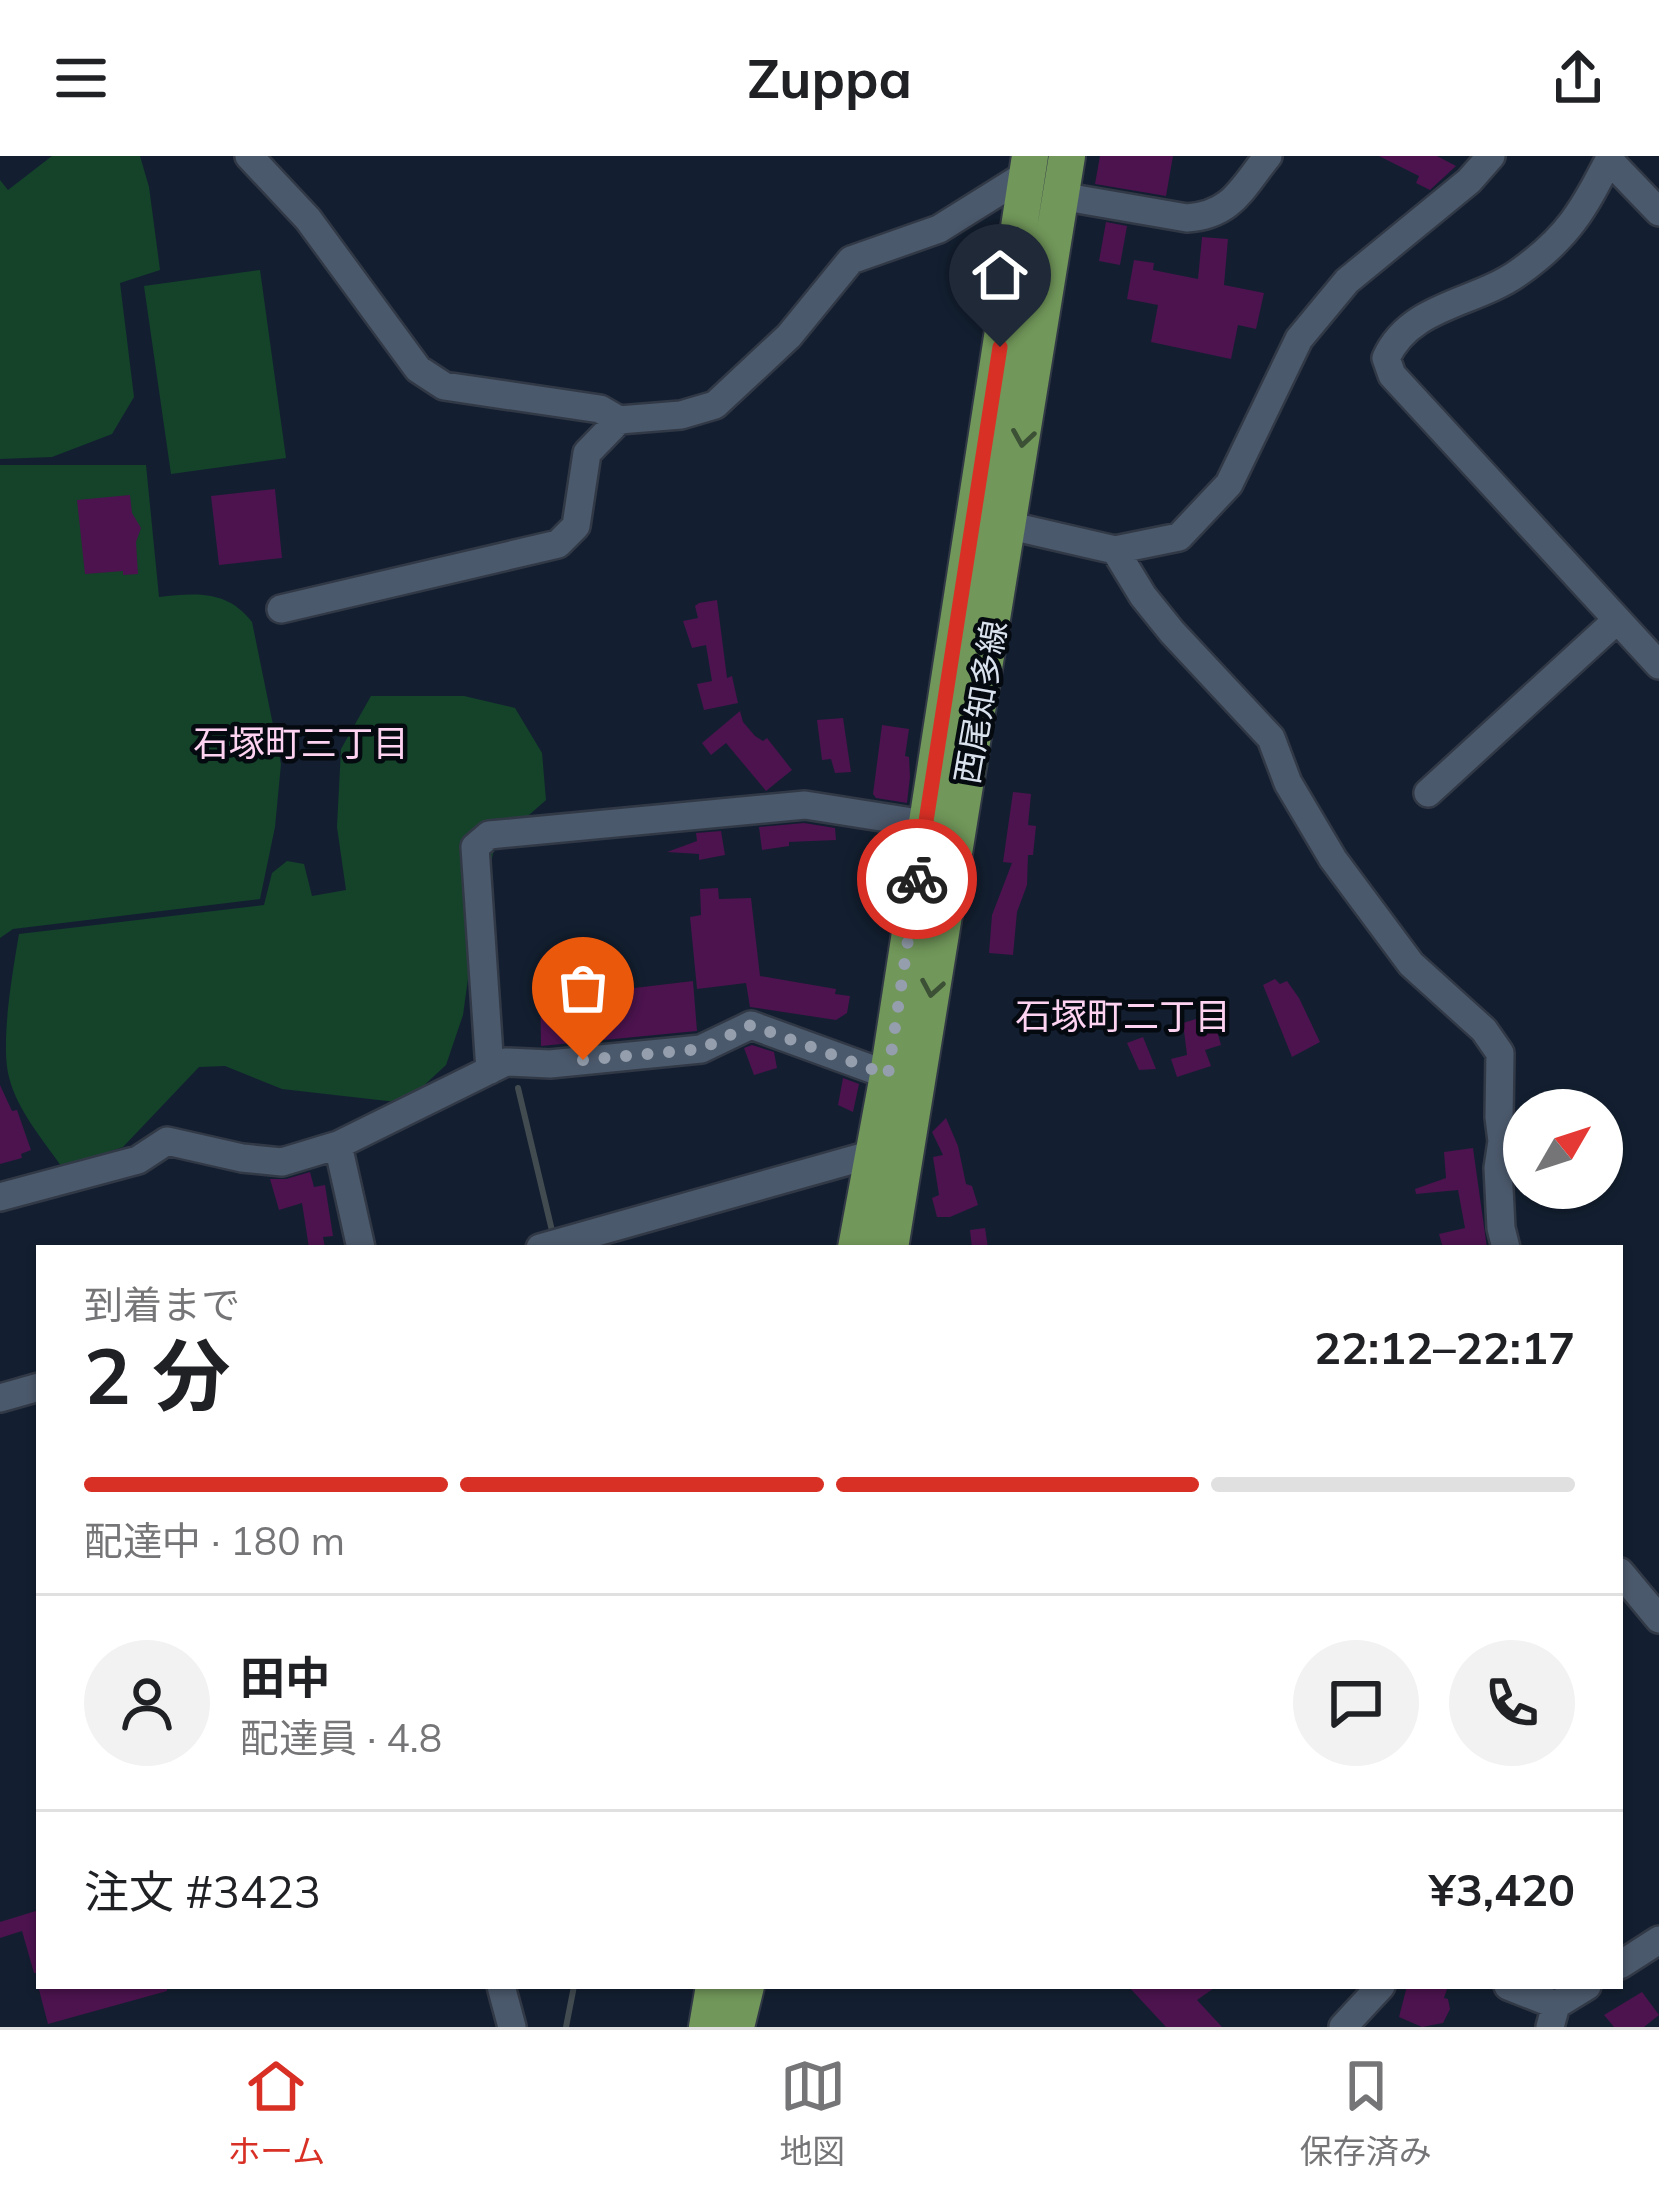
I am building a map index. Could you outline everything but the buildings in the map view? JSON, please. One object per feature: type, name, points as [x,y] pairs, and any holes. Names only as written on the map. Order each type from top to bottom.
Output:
[{"type":"main road","name":"西尾知多線","points":[[857,1245],[890,1154],[1010,523],[1066,156]]},
{"type":"main road","name":"西尾知多線","points":[[890,1245],[888,1075],[1029,165]]},
{"type":"main road","points":[[706,2027],[713,1989]]},
{"type":"main road","points":[[736,2027],[745,1989]]},
{"type":"street","points":[[249,156],[308,219],[418,369],[444,386],[601,409],[619,420],[681,415],[715,405],[789,336],[851,260],[939,230],[1029,165]]},
{"type":"street","points":[[1060,196],[1187,218],[1208,217],[1225,209],[1268,156]]},
{"type":"street","points":[[973,519],[1010,523],[1114,550],[1179,537],[1229,484],[1299,339],[1347,281],[1468,181],[1491,156]]},
{"type":"street","points":[[1659,212],[1610,158],[1562,239],[1513,277],[1440,308],[1396,336],[1386,358],[1392,375],[1659,665]]},
{"type":"street","points":[[281,609],[558,544],[576,526],[587,454],[619,420]]},
{"type":"street","points":[[1114,550],[1172,632],[1271,738],[1288,783],[1333,859],[1412,964],[1484,1030],[1499,1053],[1502,1141],[1498,1168],[1505,1245]]},
{"type":"street","points":[[1428,793],[1617,620]]},
{"type":"street","points":[[490,1070],[475,847],[489,835],[805,805],[925,824]]},
{"type":"street","points":[[0,1197],[138,1160],[167,1141],[282,1162],[338,1145],[506,1062],[550,1064],[701,1049],[751,1025],[888,1075]]},
{"type":"street","points":[[338,1145],[360,1245]]},
{"type":"street","points":[[551,1245],[890,1154]]},
{"type":"street","points":[[0,1398],[36,1388]]},
{"type":"street","points":[[1623,1576],[1659,1618]]},
{"type":"street","points":[[1623,1963],[1658,1941]]},
{"type":"street","points":[[502,1989],[512,2027]]},
{"type":"street","points":[[1343,2027],[1378,1989]]},
{"type":"street","points":[[1512,1989],[1553,2016],[1584,1989]]},
{"type":"green space","points":[[52,156],[140,156],[160,270],[120,283],[134,397],[112,434],[52,457],[0,459],[0,180],[8,190]]},
{"type":"green space","points":[[260,270],[286,458],[171,474],[144,286]]},
{"type":"green space","points":[[0,465],[146,465],[159,597],[222,599],[252,622],[281,764],[275,827],[260,899],[13,929],[0,938]]},
{"type":"green space","points":[[371,696],[464,696],[515,708],[542,753],[546,800],[495,845],[473,942],[463,1015],[446,1065],[405,1103],[282,1089],[225,1066],[199,1067],[123,1147],[62,1167],[24,1113],[9,1077],[7,1026],[19,934],[264,905],[272,873],[287,861],[304,864],[312,896],[346,890],[337,827],[341,749]]},
{"type":"waterway","points":[[518,1088],[554,1239]]},
{"type":"waterway","points":[[566,2027],[573,1989]]},
{"type":"way so far","points":[[583,1060],[701,1049],[751,1025],[888,1075],[917,879]]},
{"type":"district","name":"石塚町三丁目","points":[[301,742]]},
{"type":"district","name":"石塚町二丁目","points":[[1123,1015]]},
{"type":"route","points":[[917,879],[1000,347]]}]
